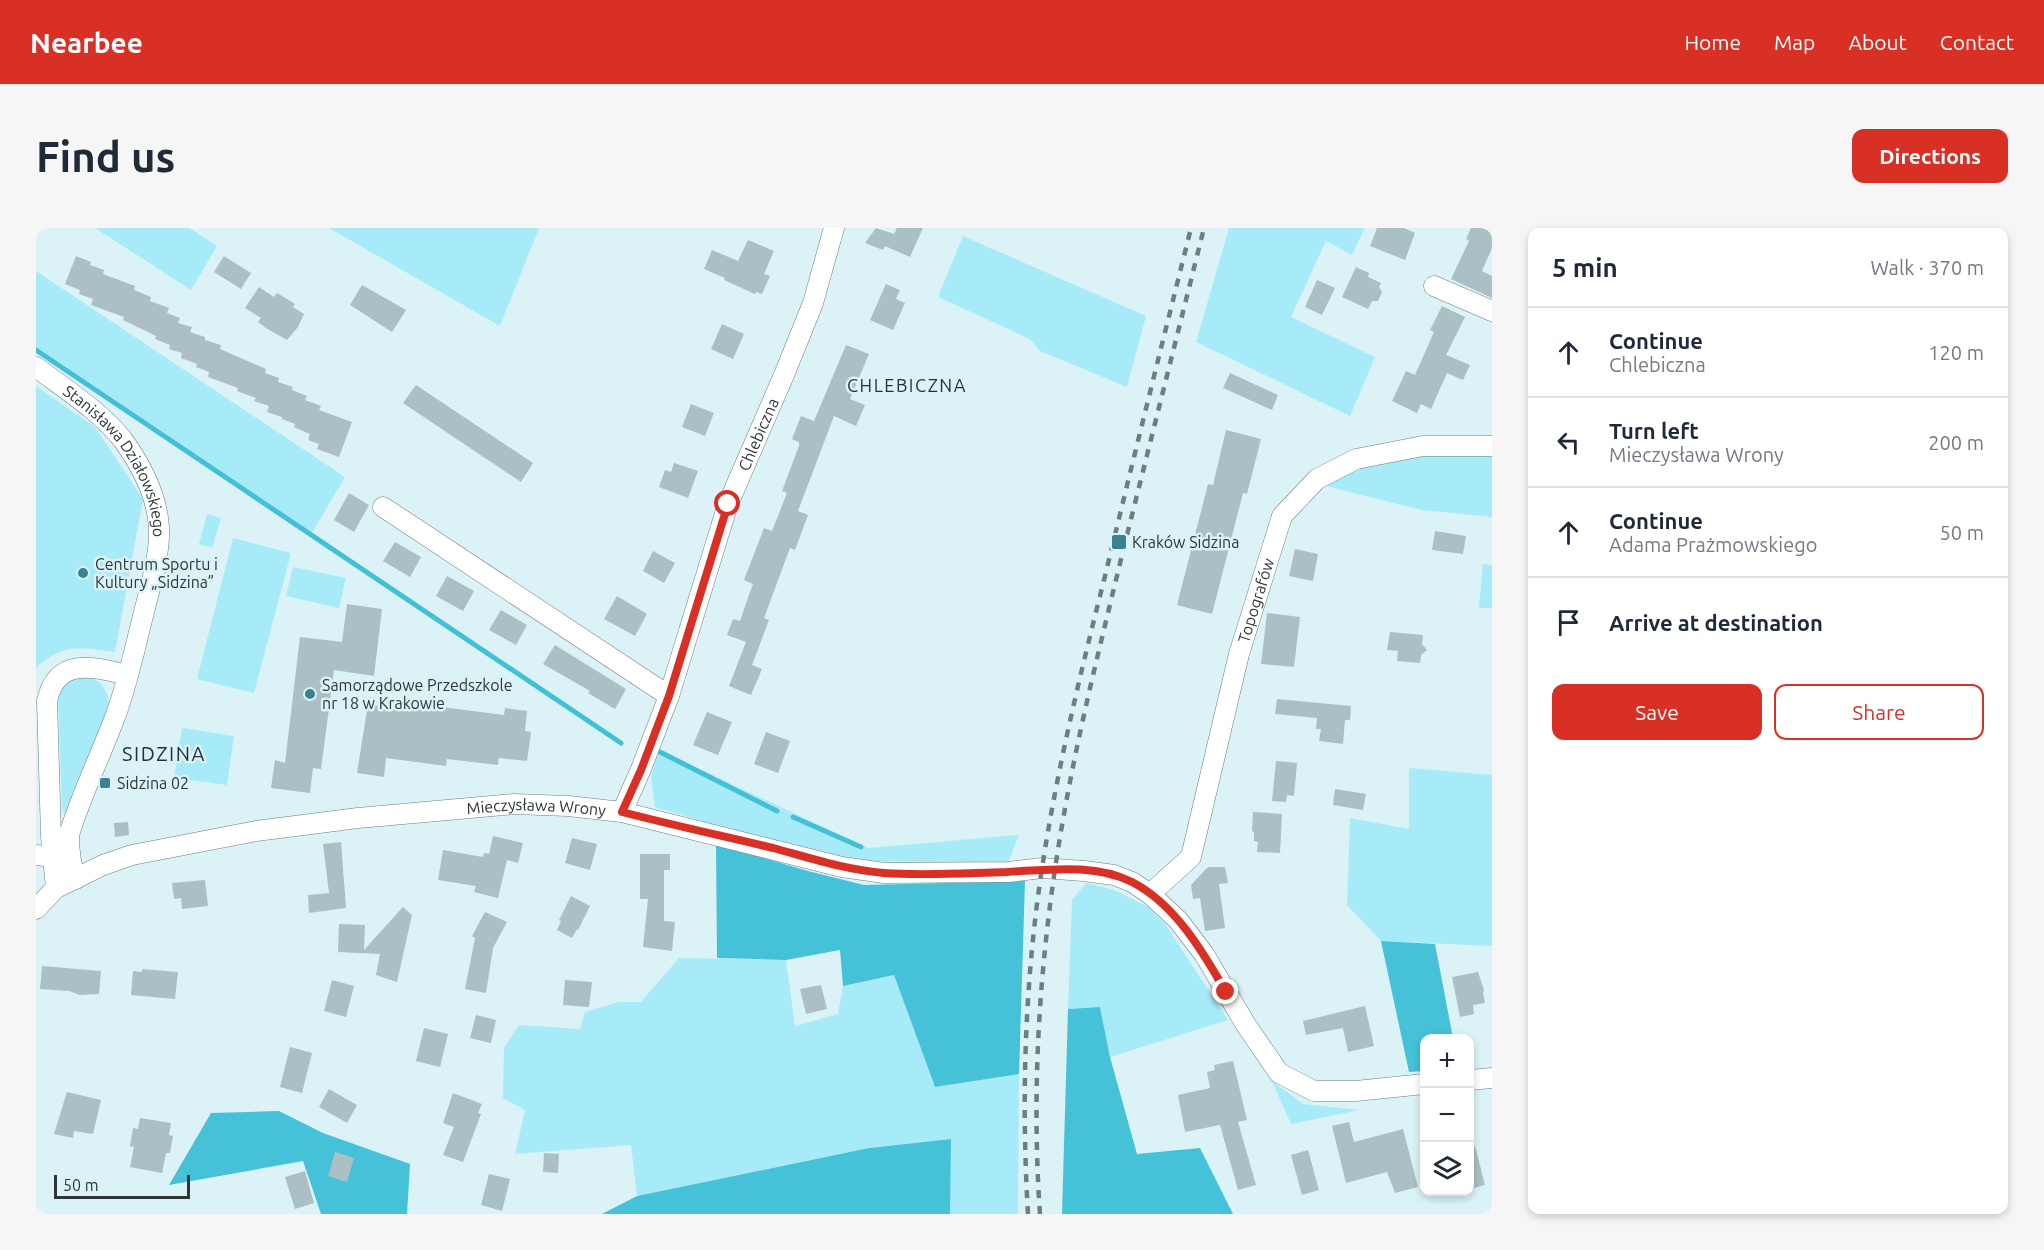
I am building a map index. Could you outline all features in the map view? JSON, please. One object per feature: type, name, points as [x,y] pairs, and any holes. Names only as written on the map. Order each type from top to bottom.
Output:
[{"type":"street","name":"Chlebiczna","points":[[622,812],[641,770],[669,696],[728,504],[813,303],[834,228]]},
{"type":"street","points":[[1434,286],[1492,311]]},
{"type":"street","name":"Stanisława Działowskiego","points":[[36,367],[90,409],[121,438],[146,477],[159,526],[159,545],[155,568],[116,716],[69,835],[53,855]]},
{"type":"street","name":"Topografów","points":[[1150,894],[1191,856],[1239,654],[1282,516],[1317,479],[1356,459],[1423,446],[1492,446]]},
{"type":"street","points":[[383,507],[669,696]]},
{"type":"street","name":"Stanisława Działowskiego","points":[[56,888],[47,701],[49,690],[54,680],[79,667],[91,667],[128,675]]},
{"type":"street","name":"Mieczysława Wrony","points":[[36,909],[56,888],[103,865],[154,849],[256,831],[315,823],[514,804],[622,812],[842,867],[884,873],[999,872],[1042,868],[1114,875],[1132,882],[1150,894],[1178,920],[1204,954],[1279,1073],[1314,1091],[1356,1091],[1420,1085]]},
{"type":"street","name":"Stanisława Działowskiego","points":[[53,855],[71,867],[76,879]]},
{"type":"street","points":[[1474,1080],[1492,1078]]},
{"type":"shaded area","points":[[95,228],[189,228],[217,246],[191,290]]},
{"type":"shaded area","points":[[329,228],[539,228],[500,326]]},
{"type":"shaded area","points":[[1229,228],[1365,228],[1352,255],[1326,241],[1291,317],[1375,357],[1350,416],[1196,342]]},
{"type":"shaded area","points":[[963,236],[1146,316],[1127,387],[1040,351],[1030,339],[938,297]]},
{"type":"shaded area","points":[[36,271],[345,477],[312,533],[36,347]]},
{"type":"shaded area","name":"Centrum Sportu i Kultury „Sidzina”","points":[[36,386],[95,427],[143,499],[115,652],[82,648],[65,650],[56,653],[37,666],[36,671]]},
{"type":"shaded area","points":[[1492,453],[1492,517],[1422,510],[1318,484],[1381,456]]},
{"type":"shaded area","points":[[207,514],[221,518],[212,548],[199,544]]},
{"type":"shaded area","points":[[233,538],[291,553],[254,693],[197,679]]},
{"type":"shaded area","points":[[1483,564],[1492,565],[1492,608],[1479,608]]},
{"type":"shaded area","points":[[293,567],[346,578],[339,608],[286,596]]},
{"type":"shaded area","points":[[92,677],[105,689],[109,707],[68,810],[64,813],[58,698],[67,683],[80,678]]},
{"type":"shaded area","points":[[182,728],[234,736],[227,785],[174,778]]},
{"type":"shaded area","points":[[659,750],[868,848],[1019,835],[1008,863],[853,861],[792,848],[655,807],[651,777]]},
{"type":"shaded area","points":[[1409,768],[1492,775],[1492,946],[1381,941],[1347,905],[1350,818],[1409,829]]},
{"type":"shaded area","points":[[716,844],[864,885],[1025,881],[1019,1074],[935,1087],[894,975],[843,986],[840,950],[786,960],[717,958]]},
{"type":"shaded area","points":[[1086,883],[1114,890],[1148,907],[1165,924],[1228,1020],[1110,1057],[1100,1007],[1068,1009],[1072,900]]},
{"type":"shaded area","points":[[1381,941],[1435,944],[1452,1034],[1420,1034],[1420,1071],[1409,1072]]},
{"type":"shaded area","points":[[679,958],[786,960],[795,1026],[838,1014],[843,986],[894,975],[935,1087],[1019,1074],[1018,1214],[950,1214],[950,1139],[869,1148],[637,1196],[631,1145],[515,1154],[525,1110],[503,1098],[504,1048],[519,1025],[580,1029],[585,1012],[619,1002],[641,1002]]},
{"type":"shaded area","points":[[1100,1007],[1110,1057],[1137,1154],[1200,1148],[1233,1214],[1062,1214],[1068,1009]]},
{"type":"shaded area","points":[[1272,1081],[1303,1104],[1359,1110],[1291,1124]]},
{"type":"shaded area","points":[[279,1111],[323,1133],[410,1164],[407,1214],[321,1214],[303,1161],[169,1185],[211,1113]]},
{"type":"shaded area","points":[[951,1139],[950,1214],[602,1214],[637,1196],[869,1148]]},
{"type":"building","points":[[876,228],[894,234],[897,228],[923,228],[910,257],[885,246],[883,250],[865,243]]},
{"type":"building","points":[[1377,228],[1404,228],[1415,233],[1405,260],[1370,246]]},
{"type":"building","points":[[1471,228],[1492,228],[1492,248],[1482,271],[1492,276],[1492,298],[1451,279],[1469,241],[1466,239]]},
{"type":"building","points":[[748,240],[774,251],[764,274],[770,276],[762,294],[756,292],[755,294],[704,269],[712,250],[738,261]]},
{"type":"building","points":[[76,256],[104,270],[103,274],[135,286],[134,290],[151,297],[150,301],[169,308],[167,313],[180,318],[178,323],[192,327],[190,332],[221,345],[220,349],[266,369],[265,373],[279,378],[278,382],[293,387],[292,390],[307,396],[305,400],[321,406],[319,410],[352,422],[339,457],[317,449],[319,444],[308,440],[310,434],[294,427],[295,424],[282,417],[267,412],[269,406],[254,401],[256,398],[237,391],[238,388],[208,377],[209,372],[181,358],[182,353],[169,349],[170,345],[155,339],[156,336],[123,320],[124,317],[91,305],[93,299],[79,294],[80,290],[65,284]]},
{"type":"building","points":[[224,256],[251,273],[241,289],[214,272]]},
{"type":"building","points":[[1356,267],[1369,273],[1368,277],[1381,283],[1379,287],[1382,292],[1378,301],[1372,301],[1368,309],[1342,297]]},
{"type":"building","points":[[1317,280],[1335,288],[1322,315],[1305,307]]},
{"type":"building","points":[[886,284],[900,290],[896,299],[905,303],[893,330],[870,320]]},
{"type":"building","points":[[362,285],[406,310],[392,332],[350,305]]},
{"type":"building","points":[[259,287],[274,297],[277,293],[295,304],[293,307],[304,314],[298,327],[287,340],[258,322],[261,318],[245,308]]},
{"type":"building","points":[[1442,306],[1465,317],[1446,355],[1470,365],[1463,380],[1447,373],[1431,409],[1421,404],[1417,413],[1392,401],[1406,371],[1415,375],[1434,332],[1430,330]]},
{"type":"building","points":[[722,324],[744,334],[733,359],[711,349]]},
{"type":"building","points":[[846,345],[869,354],[850,399],[865,405],[856,426],[834,416],[798,511],[808,515],[795,550],[790,548],[764,618],[769,620],[752,665],[762,669],[751,695],[729,686],[746,642],[727,635],[733,619],[740,621],[753,584],[744,580],[764,528],[772,531],[787,493],[782,491],[799,446],[799,442],[792,439],[801,416],[814,421]]},
{"type":"building","points":[[1230,373],[1278,395],[1272,410],[1223,388]]},
{"type":"building","points":[[416,385],[533,463],[521,482],[403,403]]},
{"type":"building","points":[[691,404],[714,413],[705,436],[682,427]]},
{"type":"building","points":[[1226,430],[1261,439],[1247,494],[1243,493],[1212,614],[1177,605],[1208,484],[1213,485]]},
{"type":"building","points":[[674,463],[698,471],[688,498],[659,487],[665,470],[671,472]]},
{"type":"building","points":[[349,493],[369,505],[354,532],[334,520]]},
{"type":"building","points":[[1435,531],[1466,536],[1463,554],[1432,550]]},
{"type":"building","points":[[395,542],[421,557],[410,577],[383,561]]},
{"type":"building","points":[[1295,549],[1318,554],[1313,581],[1289,576]]},
{"type":"building","points":[[653,551],[675,563],[664,583],[643,571]]},
{"type":"building","points":[[447,576],[474,591],[463,611],[436,596]]},
{"type":"building","points":[[617,596],[647,614],[635,636],[604,619]]},
{"type":"building","points":[[347,604],[382,609],[374,676],[334,670],[321,769],[313,768],[310,793],[271,788],[275,760],[285,763],[300,637],[342,642]]},
{"type":"building","points":[[501,610],[527,625],[516,645],[489,630]]},
{"type":"building","points":[[1267,613],[1300,617],[1294,667],[1261,664]]},
{"type":"building","points":[[1390,632],[1423,635],[1422,644],[1427,650],[1421,655],[1420,663],[1397,661],[1398,651],[1387,650]]},
{"type":"building","points":[[555,645],[626,689],[615,709],[588,693],[590,691],[543,664]]},
{"type":"building","points":[[1277,699],[1351,706],[1350,720],[1345,720],[1343,744],[1319,741],[1321,729],[1316,729],[1317,718],[1275,714]]},
{"type":"building","points":[[387,700],[504,715],[505,708],[527,711],[525,731],[531,732],[527,761],[499,758],[498,765],[447,759],[446,766],[386,758],[384,777],[357,773],[368,704],[387,707]]},
{"type":"building","points":[[707,712],[732,722],[718,755],[693,745]]},
{"type":"building","points":[[766,732],[790,741],[778,773],[754,764]]},
{"type":"building","points":[[1276,761],[1297,763],[1294,796],[1287,795],[1286,802],[1272,801]]},
{"type":"building","points":[[1335,789],[1366,794],[1363,810],[1333,805]]},
{"type":"building","points":[[1253,812],[1282,814],[1280,853],[1257,852],[1258,842],[1254,841],[1252,831]]},
{"type":"building","points":[[128,822],[129,835],[115,837],[114,823]]},
{"type":"building","points":[[493,836],[523,843],[518,863],[507,860],[498,898],[474,892],[476,886],[438,880],[443,850],[483,857],[484,853],[489,854]]},
{"type":"building","points":[[572,838],[597,844],[590,870],[565,863]]},
{"type":"building","points":[[341,842],[346,908],[309,913],[308,895],[329,893],[323,844]]},
{"type":"building","points":[[640,854],[670,854],[670,870],[664,870],[664,921],[675,922],[672,951],[643,947],[648,899],[640,899]]},
{"type":"building","points":[[1208,867],[1225,867],[1228,883],[1219,884],[1225,928],[1205,931],[1200,898],[1193,899],[1191,885]]},
{"type":"building","points":[[205,880],[208,906],[182,909],[181,898],[174,899],[172,883]]},
{"type":"building","points":[[571,896],[590,906],[572,938],[557,930],[561,921],[559,920]]},
{"type":"building","points":[[403,907],[412,915],[397,982],[376,975],[380,954],[338,952],[339,924],[365,925],[364,950]]},
{"type":"building","points":[[485,912],[507,922],[493,948],[486,993],[465,989],[475,938],[472,936]]},
{"type":"building","points":[[42,966],[101,971],[99,994],[80,995],[69,991],[40,989]]},
{"type":"building","points":[[142,969],[178,972],[175,999],[131,995],[133,971],[142,972]]},
{"type":"building","points":[[1478,972],[1484,990],[1485,1003],[1473,1005],[1474,1014],[1460,1017],[1452,977]]},
{"type":"building","points":[[332,980],[354,986],[346,1017],[324,1011]]},
{"type":"building","points":[[565,980],[592,982],[589,1007],[563,1005]]},
{"type":"building","points":[[821,985],[827,1009],[806,1014],[800,989]]},
{"type":"building","points":[[1365,1006],[1374,1046],[1348,1052],[1343,1028],[1306,1035],[1303,1021]]},
{"type":"building","points":[[476,1015],[496,1020],[491,1043],[470,1038]]},
{"type":"building","points":[[424,1028],[448,1034],[440,1067],[416,1061]]},
{"type":"building","points":[[290,1047],[312,1053],[302,1093],[280,1087]]},
{"type":"building","points":[[1233,1061],[1247,1120],[1238,1122],[1256,1185],[1238,1190],[1220,1125],[1185,1132],[1178,1095],[1210,1088],[1207,1072],[1215,1070],[1214,1065]]},
{"type":"building","points":[[329,1089],[357,1105],[347,1123],[319,1107]]},
{"type":"building","points":[[67,1092],[101,1100],[93,1134],[74,1131],[73,1138],[54,1134]]},
{"type":"building","points":[[453,1093],[482,1104],[478,1113],[481,1114],[463,1162],[443,1155],[454,1127],[443,1123]]},
{"type":"building","points":[[140,1118],[171,1123],[169,1135],[173,1136],[170,1153],[166,1153],[162,1173],[130,1167],[134,1147],[130,1146],[133,1128],[138,1129]]},
{"type":"building","points":[[1349,1122],[1354,1142],[1403,1129],[1418,1187],[1395,1193],[1387,1172],[1346,1183],[1332,1126]]},
{"type":"building","points":[[1474,1146],[1475,1146],[1485,1185],[1474,1188]]},
{"type":"building","points":[[1308,1150],[1319,1190],[1302,1195],[1291,1155]]},
{"type":"building","points":[[335,1152],[354,1158],[347,1182],[328,1176]]},
{"type":"building","points":[[544,1153],[559,1154],[558,1173],[543,1172]]},
{"type":"building","points":[[305,1171],[314,1203],[295,1209],[285,1177]]},
{"type":"building","points":[[489,1174],[510,1179],[502,1211],[481,1205]]},
{"type":"waterway","points":[[36,350],[621,743]]},
{"type":"waterway","points":[[660,752],[777,811]]},
{"type":"waterway","points":[[793,817],[861,847]]},
{"type":"railway","points":[[1028,1214],[1025,1138],[1027,1025],[1032,950],[1042,869],[1065,743],[1084,659],[1191,228]]},
{"type":"railway","points":[[1040,1214],[1037,1160],[1038,1053],[1045,946],[1060,840],[1094,669],[1204,228]]},
{"type":"place","name":"Kraków Sidzina","points":[[1119,542]]},
{"type":"place","name":"Centrum Sportu i Kultury „Sidzina”","points":[[83,573]]},
{"type":"place","name":"Samorządowe Przedszkole nr 18 w Krakowie","points":[[310,694]]},
{"type":"place","name":"Sidzina 02","points":[[105,783]]},
{"type":"district","name":"CHLEBICZNA","points":[[907,386]]},
{"type":"district","name":"SIDZINA","points":[[164,754]]},
{"type":"route","points":[[728,504],[669,696],[629,800],[622,812],[842,867],[884,873],[1009,872],[1042,868],[1114,875],[1132,882],[1150,894],[1178,920],[1204,954],[1226,992]]}]
